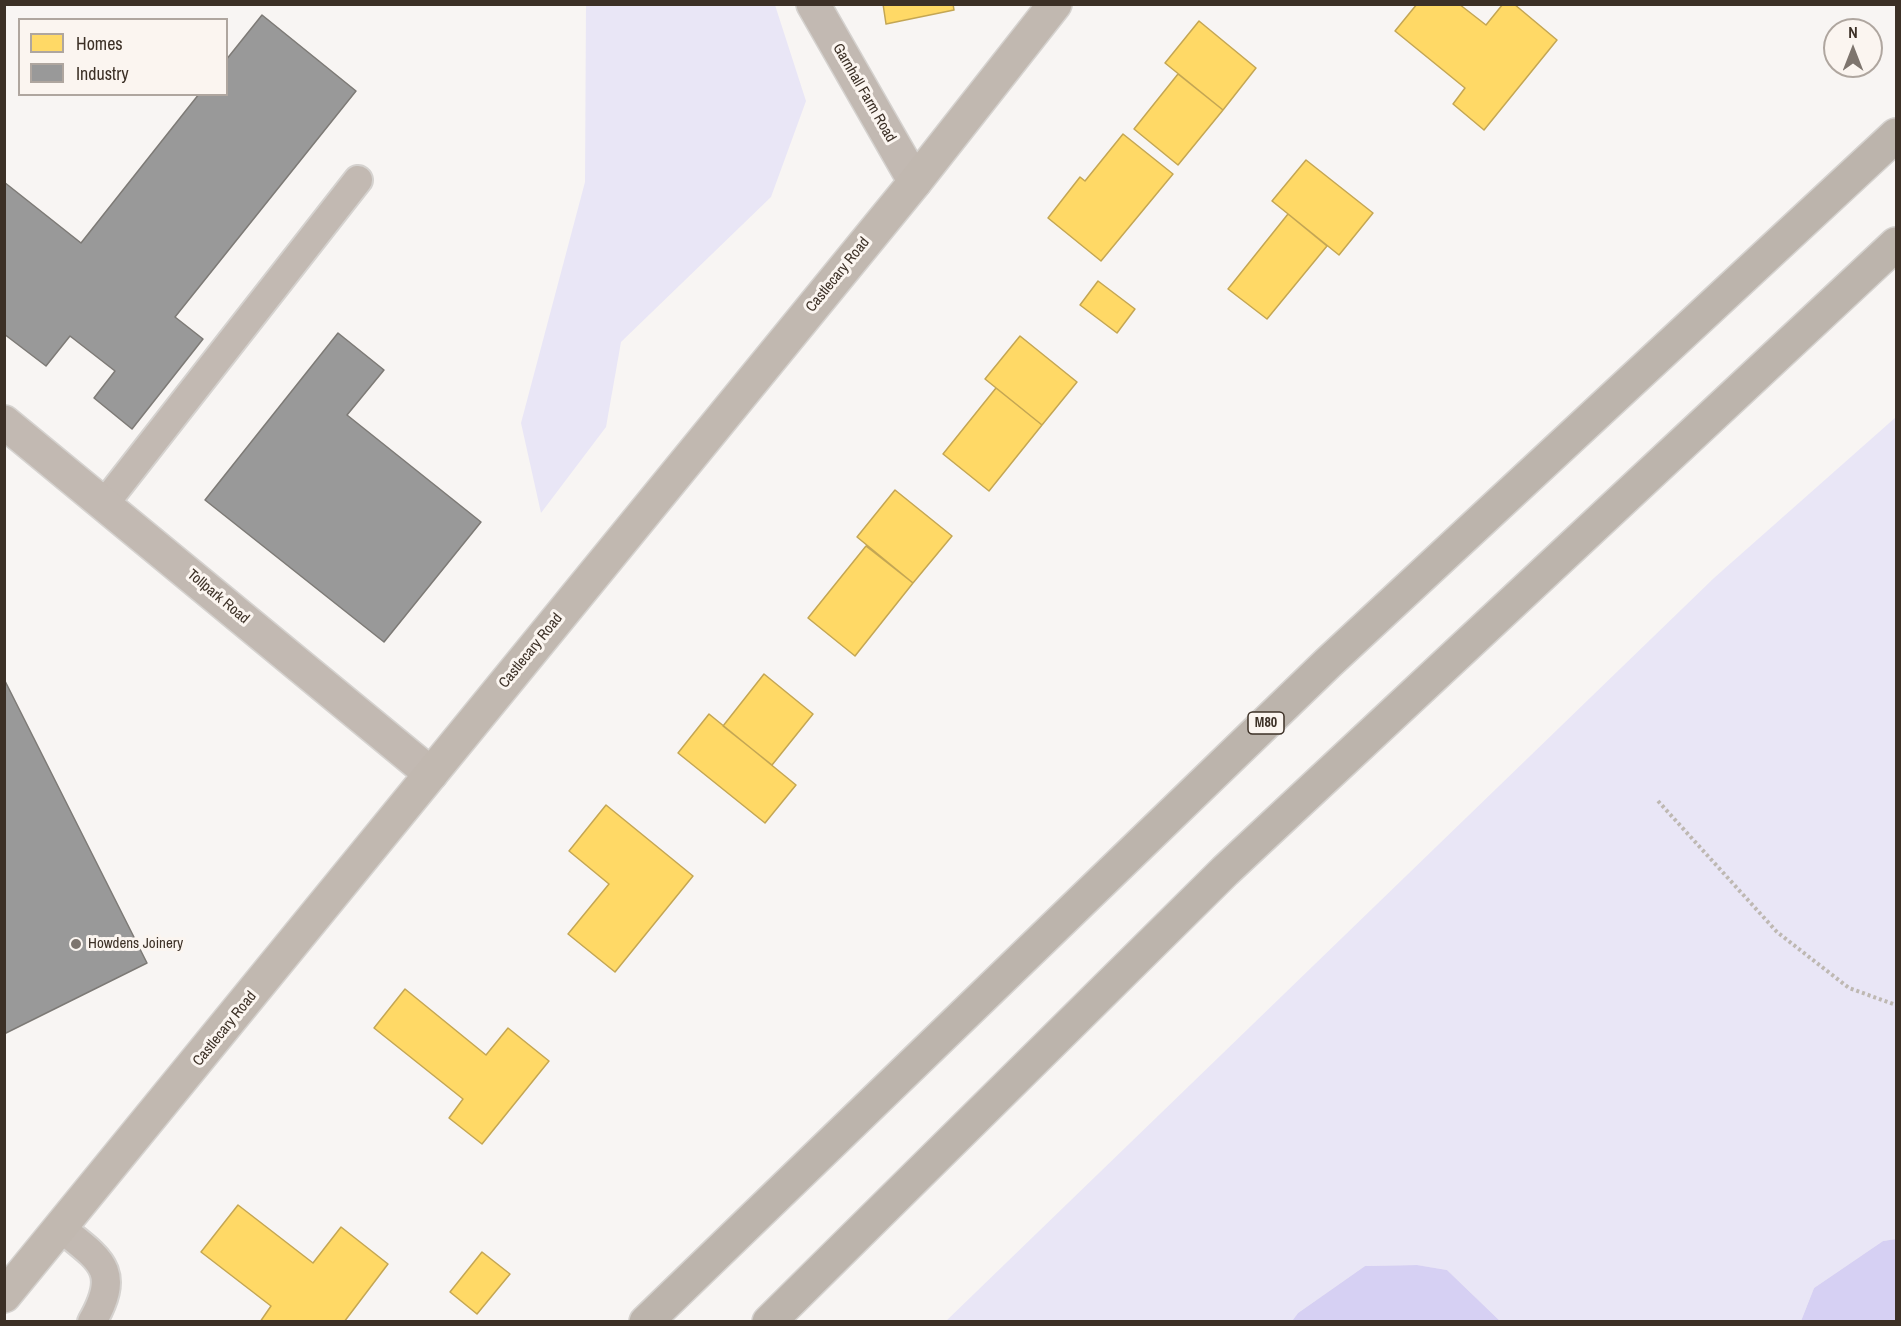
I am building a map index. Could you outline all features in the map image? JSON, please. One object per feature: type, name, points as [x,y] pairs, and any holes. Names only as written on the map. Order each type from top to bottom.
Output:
[{"type":"highway","name":"M80","points":[[646,1322],[1328,663],[1896,135]]},
{"type":"highway","points":[[769,1322],[1225,871],[1896,244]]},
{"type":"main road","name":"Castlecary Road","points":[[4,1296],[62,1229],[915,182],[1055,4]]},
{"type":"street","name":"Garnhall Farm Road","points":[[813,4],[915,182]]},
{"type":"street","name":"Tollpark Road","points":[[4,422],[431,774]]},
{"type":"lane","points":[[105,503],[358,180]]},
{"type":"lane","points":[[62,1229],[104,1266],[105,1300],[92,1322]]},
{"type":"path","points":[[1658,801],[1777,932],[1849,988],[1896,1005]]},
{"type":"shaded area","points":[[586,5],[775,5],[806,101],[771,197],[621,342],[606,427],[541,513],[521,423],[585,182]]},
{"type":"shaded area","points":[[1896,417],[1896,1239],[1883,1241],[1814,1288],[1801,1321],[1500,1321],[1447,1270],[1416,1265],[1365,1266],[1298,1313],[1292,1321],[945,1322],[1714,578]]},
{"type":"shaded area","points":[[1896,1239],[1896,1321],[1801,1321],[1814,1288],[1883,1241]]},
{"type":"shaded area","points":[[1417,1265],[1447,1270],[1500,1321],[1292,1321],[1298,1313],[1365,1266]]},
{"type":"building: Homes","points":[[883,4],[953,4],[954,10],[886,24]]},
{"type":"building: Homes","points":[[1417,4],[1459,4],[1486,25],[1503,4],[1514,4],[1557,40],[1484,130],[1453,104],[1465,88],[1395,31]]},
{"type":"building: Homes","points":[[1199,21],[1256,68],[1223,110],[1165,63]]},
{"type":"building: Homes","points":[[1178,74],[1223,110],[1178,165],[1134,129]]},
{"type":"building: Homes","points":[[1123,134],[1173,174],[1101,261],[1048,218],[1080,177],[1085,181]]},
{"type":"building: Homes","points":[[1306,160],[1373,213],[1339,255],[1272,201]]},
{"type":"building: Homes","points":[[1288,214],[1327,246],[1267,319],[1228,289]]},
{"type":"building: Homes","points":[[1098,281],[1135,309],[1117,333],[1080,305]]},
{"type":"building: Homes","points":[[1020,336],[1077,382],[1042,425],[985,379]]},
{"type":"building: Homes","points":[[996,388],[1042,425],[989,491],[943,454]]},
{"type":"building: Homes","points":[[895,490],[952,536],[913,583],[857,537]]},
{"type":"building: Homes","points":[[866,546],[913,583],[855,656],[808,618]]},
{"type":"building: Homes","points":[[764,674],[813,714],[772,765],[723,726]]},
{"type":"building: Homes","points":[[709,714],[796,785],[765,823],[678,753]]},
{"type":"building: Homes","points":[[606,805],[693,876],[615,972],[568,934],[609,884],[569,851]]},
{"type":"building: Homes","points":[[405,989],[486,1055],[508,1028],[549,1061],[482,1144],[449,1118],[463,1099],[374,1028]]},
{"type":"building: Homes","points":[[238,1205],[313,1263],[341,1227],[388,1264],[344,1322],[260,1322],[271,1306],[201,1252]]},
{"type":"building: Homes","points":[[482,1252],[510,1274],[477,1314],[450,1292]]},
{"type":"building: Industry","points":[[262,15],[356,91],[175,317],[203,339],[132,429],[94,398],[115,371],[70,336],[46,366],[4,334],[4,182],[81,243],[197,96],[228,96],[228,58]]},
{"type":"building: Industry","points":[[338,333],[384,370],[347,415],[481,522],[384,642],[205,500]]},
{"type":"building: Industry","points":[[4,679],[147,963],[4,1034]]},
{"type":"place","name":"Howdens Joinery","points":[[76,944]]}]
